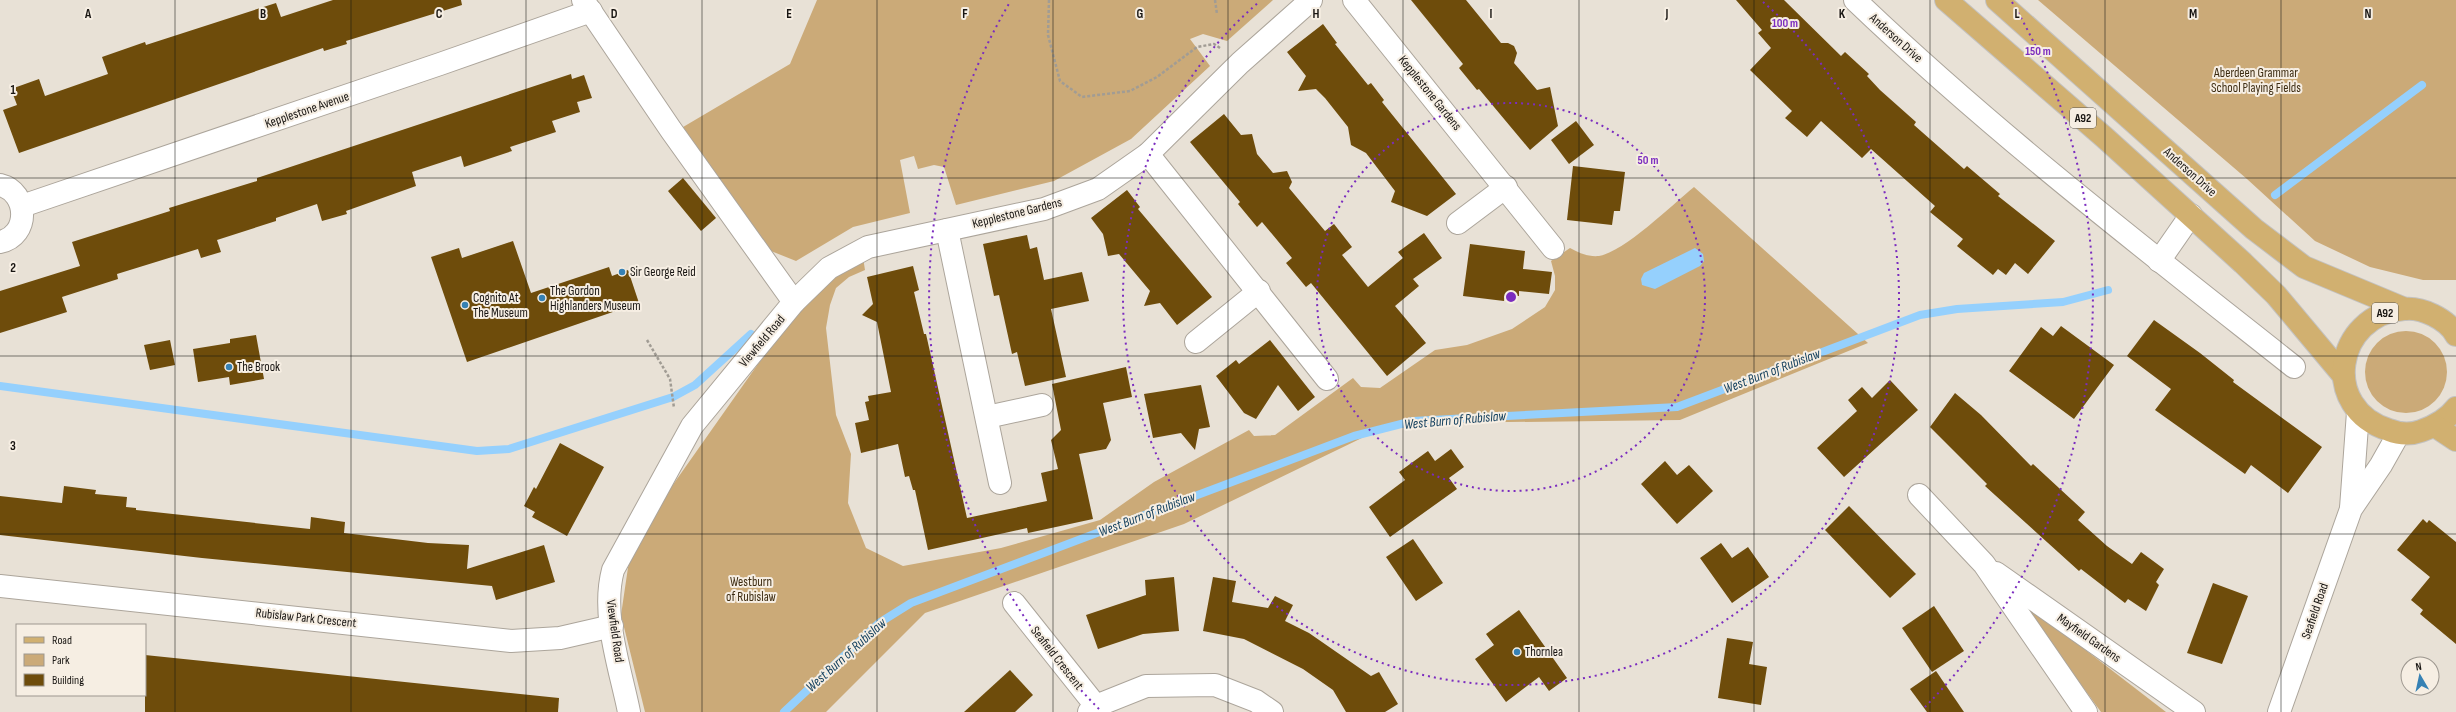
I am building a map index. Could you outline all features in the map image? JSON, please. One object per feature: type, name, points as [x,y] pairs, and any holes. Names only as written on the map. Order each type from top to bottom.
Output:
[{"type":"main road","name":"A92","points":[[1946,0],[2191,215],[2265,284],[2343,375]]},
{"type":"main road","name":"Anderson Drive","points":[[1998,0],[2254,229],[2293,260],[2321,275],[2405,309]]},
{"type":"main road","name":"A92","points":[[2456,333],[2441,320],[2424,311],[2405,309],[2385,312],[2367,322],[2354,336],[2345,355],[2343,375],[2347,394],[2358,412],[2376,426],[2399,433],[2415,433],[2435,426],[2456,408]]},
{"type":"main road","points":[[2435,426],[2456,440]]},
{"type":"street","name":"Kepplestone Gardens","points":[[794,302],[829,268],[862,250],[1044,209],[1098,189],[1148,154],[1240,62],[1311,0]]},
{"type":"street","name":"Kepplestone Gardens","points":[[1354,0],[1506,186],[1554,248]]},
{"type":"street","name":"Anderson Drive","points":[[1855,0],[1896,40],[2023,151],[2294,367]]},
{"type":"street","name":"Kepplestone Avenue","points":[[22,206],[440,64],[587,5]]},
{"type":"street","name":"Viewfield Road","points":[[587,5],[670,130],[794,302],[692,426],[614,570],[609,585],[612,626],[629,712]]},
{"type":"street","points":[[1148,154],[1259,291],[1327,379]]},
{"type":"street","points":[[0,185],[12,191],[22,206],[21,223],[17,230],[12,237],[0,242]]},
{"type":"street","points":[[1458,223],[1506,186]]},
{"type":"street","points":[[2160,261],[2191,215]]},
{"type":"street","points":[[947,230],[1000,484]]},
{"type":"street","points":[[1196,342],[1259,291]]},
{"type":"street","points":[[987,417],[1042,405]]},
{"type":"street","name":"Seafield Road","points":[[2351,509],[2358,412]]},
{"type":"street","name":"Seafield Road","points":[[2279,712],[2351,509],[2381,465],[2399,433]]},
{"type":"street","name":"Mayfield Gardens","points":[[1919,494],[1984,564],[2086,712]]},
{"type":"street","name":"Mayfield Gardens","points":[[1984,564],[2194,712]]},
{"type":"street","name":"Rubislaw Park Crescent","points":[[0,586],[511,641],[560,638],[612,626]]},
{"type":"street","name":"Seafield Crescent","points":[[1014,603],[1092,709]]},
{"type":"street","points":[[1092,709],[1146,686],[1215,685],[1256,700],[1272,712]]},
{"type":"path","points":[[1048,0],[1048,35],[1060,81],[1082,97],[1130,91],[1157,77],[1197,46],[1214,44],[1240,62]]},
{"type":"path","points":[[1216,0],[1217,14]]},
{"type":"path","points":[[647,340],[670,379],[673,407]]},
{"type":"green space","points":[[817,0],[1273,0],[1227,41],[1203,34],[1190,39],[1210,66],[1131,139],[1054,181],[956,205],[944,167],[934,165],[918,169],[914,156],[900,160],[910,213],[853,227],[796,261],[766,249],[678,130],[790,64]]},
{"type":"green space","name":"Aberdeen Grammar School Playing Fields","points":[[2038,0],[2456,0],[2456,280],[2423,280],[2370,267],[2315,241],[2247,179]]},
{"type":"green space","name":"Westburn of Rubislaw","points":[[1694,187],[1868,343],[1680,420],[1433,423],[1394,428],[1368,435],[1184,524],[925,613],[826,712],[645,712],[621,615],[630,554],[665,496],[801,303],[862,251],[865,270],[849,277],[836,288],[830,305],[826,328],[836,415],[851,454],[848,503],[866,548],[903,566],[1001,548],[1100,520],[1154,482],[1249,430],[1254,436],[1275,435],[1353,378],[1361,387],[1380,388],[1435,350],[1467,345],[1512,329],[1545,307],[1555,290],[1555,276],[1551,261],[1570,248],[1591,256],[1599,256],[1609,253],[1635,237]]},
{"type":"green space","points":[[2406,331],[2422,334],[2435,343],[2444,356],[2447,372],[2444,388],[2435,401],[2422,410],[2406,413],[2390,410],[2377,401],[2368,388],[2365,372],[2368,356],[2377,343],[2390,334]]},
{"type":"green space","points":[[2018,598],[2166,712],[2101,712]]},
{"type":"water","points":[[1695,248],[1703,254],[1704,261],[1700,266],[1655,289],[1642,285],[1641,279],[1644,273]]},
{"type":"building","points":[[333,0],[461,0],[462,5],[346,41],[347,44],[324,51],[323,48],[19,153],[3,110],[17,105],[11,89],[39,79],[45,96],[108,74],[102,57],[145,42],[146,45],[276,3],[281,17]]},
{"type":"building","points":[[1411,0],[1466,0],[1501,43],[1508,43],[1514,46],[1517,53],[1514,63],[1537,90],[1550,87],[1558,126],[1530,150],[1479,89],[1477,90],[1459,68],[1463,64]]},
{"type":"building","points":[[1736,0],[1784,0],[1841,56],[1845,52],[1869,74],[1867,76],[1880,90],[1916,122],[1914,125],[1964,169],[1967,166],[2000,194],[1998,196],[2055,241],[2028,274],[2015,263],[2006,275],[1998,269],[1993,275],[1957,246],[1963,239],[1930,212],[1935,206],[1871,149],[1862,158],[1821,121],[1807,137],[1785,118],[1792,111],[1750,70],[1771,48],[1758,33],[1762,30]]},
{"type":"building","points":[[1323,24],[1337,43],[1335,44],[1368,85],[1371,83],[1384,100],[1382,102],[1456,194],[1427,216],[1391,202],[1395,191],[1366,153],[1351,145],[1348,127],[1325,98],[1316,89],[1298,91],[1306,76],[1287,52]]},
{"type":"building","points":[[571,74],[572,79],[584,75],[592,98],[577,102],[580,112],[552,121],[556,132],[510,147],[512,151],[464,167],[461,156],[412,172],[416,186],[346,211],[347,214],[322,221],[317,204],[276,218],[276,221],[217,240],[221,252],[201,258],[198,249],[117,274],[118,279],[62,297],[67,312],[0,333],[0,291],[80,266],[72,242],[170,211],[169,208],[257,181],[257,178]]},
{"type":"building","points":[[1224,114],[1241,135],[1252,134],[1257,154],[1273,173],[1287,171],[1292,182],[1289,188],[1325,231],[1334,224],[1352,247],[1342,255],[1368,287],[1403,258],[1398,252],[1424,233],[1442,258],[1413,279],[1419,286],[1395,306],[1426,343],[1387,376],[1311,283],[1306,287],[1286,263],[1292,258],[1262,222],[1257,227],[1238,204],[1240,202],[1190,142]]},
{"type":"building","points":[[1576,121],[1594,145],[1569,164],[1551,140]]},
{"type":"building","points":[[1573,166],[1625,172],[1620,211],[1614,211],[1612,225],[1567,220]]},
{"type":"building","points":[[683,178],[716,218],[701,231],[668,191]]},
{"type":"building","points":[[1127,190],[1140,207],[1138,209],[1212,297],[1177,325],[1160,303],[1144,306],[1150,291],[1119,254],[1108,256],[1103,234],[1091,218]]},
{"type":"building","points":[[1027,235],[1030,249],[1037,247],[1044,280],[1082,272],[1089,301],[1051,309],[1066,377],[1025,386],[1017,352],[1012,354],[999,295],[994,296],[983,244]]},
{"type":"building","name":"The Gordon Highlanders Museum","points":[[513,241],[531,293],[609,267],[612,276],[628,270],[639,303],[467,362],[431,257],[459,248],[462,258]]},
{"type":"building","points":[[1470,244],[1525,251],[1523,269],[1552,272],[1549,294],[1519,291],[1519,296],[1505,295],[1504,301],[1463,296]]},
{"type":"building","points":[[913,266],[919,290],[914,292],[924,334],[926,334],[967,518],[1047,501],[1041,473],[1058,469],[1051,440],[1061,430],[1052,384],[1126,367],[1132,397],[1103,403],[1111,440],[1106,449],[1079,454],[1093,519],[1028,533],[1027,528],[928,550],[915,490],[913,490],[909,476],[905,477],[898,444],[861,453],[855,423],[869,420],[865,402],[869,401],[868,396],[891,392],[877,322],[862,315],[873,304],[867,277]]},
{"type":"building","points":[[2154,320],[2200,353],[2234,380],[2233,382],[2322,447],[2288,493],[2251,465],[2245,474],[2155,410],[2171,389],[2127,356]]},
{"type":"building","points":[[2061,326],[2114,365],[2074,419],[2009,371],[2041,327],[2053,336]]},
{"type":"building","name":"The Brook","points":[[256,335],[264,379],[230,385],[229,377],[198,382],[193,349],[230,343],[230,339]]},
{"type":"building","points":[[170,340],[175,365],[150,370],[144,345]]},
{"type":"building","points":[[1270,340],[1315,397],[1298,411],[1278,385],[1256,419],[1244,413],[1216,376],[1236,360],[1239,364]]},
{"type":"building","points":[[1890,380],[1918,410],[1844,477],[1817,448],[1857,411],[1848,400],[1862,387],[1872,398]]},
{"type":"building","points":[[1201,385],[1210,427],[1199,429],[1195,450],[1181,433],[1153,438],[1144,394]]},
{"type":"building","points":[[1955,393],[1981,415],[2031,466],[2033,464],[2085,512],[2078,520],[2107,546],[2132,564],[2141,552],[2164,569],[2156,582],[2159,585],[2146,611],[2128,599],[2125,603],[2081,569],[2079,571],[1985,486],[1987,484],[1930,427]]},
{"type":"building","points":[[560,443],[604,467],[567,536],[532,517],[535,512],[524,506],[534,487],[536,489]]},
{"type":"building","points":[[1451,449],[1464,467],[1449,478],[1457,489],[1390,537],[1369,507],[1405,480],[1399,472],[1428,451],[1435,461]]},
{"type":"building","points":[[1665,461],[1677,475],[1689,465],[1713,491],[1677,524],[1641,484]]},
{"type":"building","points":[[64,486],[96,490],[95,494],[127,497],[126,507],[136,508],[136,510],[310,529],[311,517],[345,522],[344,533],[428,543],[469,545],[467,569],[544,545],[555,582],[496,600],[492,586],[202,558],[0,535],[0,496],[62,503]]},
{"type":"building","points":[[1849,506],[1916,574],[1890,598],[1825,530]]},
{"type":"building","points":[[2423,519],[2427,523],[2429,520],[2456,542],[2456,644],[2420,614],[2423,610],[2411,600],[2430,577],[2397,550]]},
{"type":"building","points":[[1413,539],[1443,583],[1416,601],[1386,557]]},
{"type":"building","points":[[1721,543],[1732,558],[1748,547],[1769,577],[1732,603],[1700,558]]},
{"type":"building","points":[[1174,577],[1179,631],[1143,634],[1098,649],[1086,615],[1146,595],[1145,580]]},
{"type":"building","points":[[1213,577],[1236,581],[1232,602],[1268,608],[1275,596],[1293,605],[1285,621],[1309,633],[1371,676],[1379,672],[1398,704],[1385,712],[1346,712],[1333,690],[1303,669],[1244,639],[1203,631]]},
{"type":"building","points":[[2213,583],[2248,596],[2222,664],[2187,653]]},
{"type":"building","points":[[1934,606],[1964,651],[1932,672],[1902,628]]},
{"type":"building","name":"Thornlea","points":[[1519,610],[1567,678],[1549,691],[1539,677],[1506,702],[1475,659],[1494,645],[1486,634]]},
{"type":"building","points":[[1727,638],[1753,642],[1749,664],[1767,667],[1761,705],[1718,698]]},
{"type":"building","points":[[146,655],[559,698],[558,712],[145,712]]},
{"type":"building","points":[[1010,670],[1033,695],[1015,712],[964,712]]},
{"type":"building","points":[[1936,671],[1964,712],[1927,712],[1910,689]]},
{"type":"waterway","points":[[2275,195],[2422,85]]},
{"type":"waterway","name":"West Burn of Rubislaw","points":[[784,712],[879,623],[911,603],[1354,436],[1413,421],[1677,407],[1920,315],[1957,309],[2063,302],[2108,290]]},
{"type":"waterway","points":[[0,386],[477,451],[509,449],[673,397],[695,385],[751,334]]},
{"type":"place","name":"Sir George Reid","points":[[622,272]]},
{"type":"place","name":"The Gordon Highlanders Museum","points":[[542,298]]},
{"type":"place","name":"Cognito At The Museum","points":[[465,305]]},
{"type":"place","name":"The Brook","points":[[229,367]]},
{"type":"place","name":"Thornlea","points":[[1517,652]]}]
